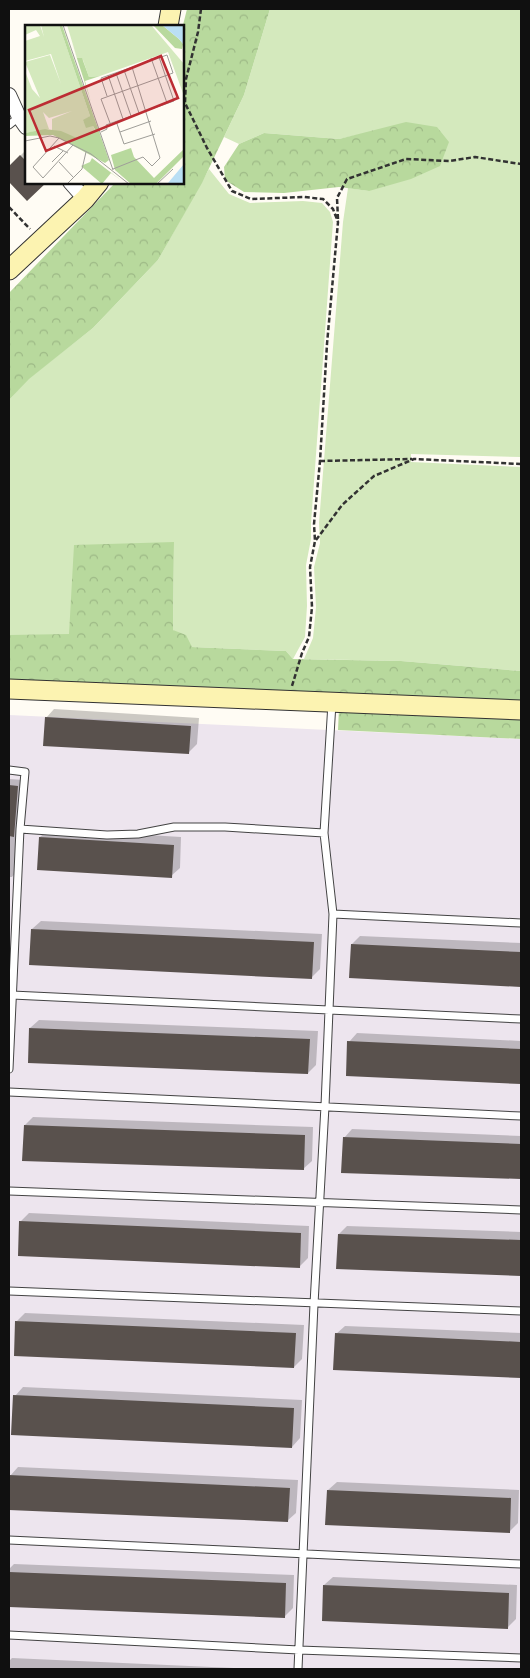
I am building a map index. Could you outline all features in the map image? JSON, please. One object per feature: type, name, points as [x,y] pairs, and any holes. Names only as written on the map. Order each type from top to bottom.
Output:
[{"type":"street","points":[[168,25],[172,9]]},
{"type":"street","points":[[9,95],[18,123]]},
{"type":"street","points":[[72,184],[85,199]]},
{"type":"street","points":[[9,270],[85,199],[97,184]]},
{"type":"street","points":[[9,689],[521,710]]},
{"type":"lane","points":[[298,1669],[333,914],[324,833],[332,702]]},
{"type":"lane","points":[[9,770],[25,772],[13,902],[9,1069]]},
{"type":"lane","points":[[20,829],[107,835],[138,834],[174,827],[225,827],[324,833]]},
{"type":"lane","points":[[333,914],[521,923]]},
{"type":"lane","points":[[12,995],[521,1019]]},
{"type":"lane","points":[[9,1092],[521,1116]]},
{"type":"lane","points":[[9,1191],[521,1210]]},
{"type":"lane","points":[[9,1291],[521,1311]]},
{"type":"lane","points":[[9,1540],[521,1564]]},
{"type":"lane","points":[[9,1635],[299,1650],[521,1658]]},
{"type":"path","points":[[201,9],[198,32],[186,79],[184,103],[232,191],[251,199],[304,197],[323,199],[333,209],[338,222]]},
{"type":"path","points":[[288,700],[302,653],[309,638],[312,606],[310,566],[315,541],[314,524],[338,222],[337,198],[347,179],[406,159],[449,161],[475,158],[521,164]]},
{"type":"path","points":[[9,207],[41,240]]},
{"type":"path","points":[[320,461],[414,458],[521,464]]},
{"type":"path","points":[[315,541],[342,505],[374,476],[414,458]]},
{"type":"shaded area","points":[[9,715],[521,739],[521,1669],[9,1669]]},
{"type":"green space","points":[[187,9],[270,9],[244,95],[202,183],[158,260],[93,328],[29,379],[9,400],[9,293],[114,184],[184,184],[183,25]]},
{"type":"green space","points":[[270,9],[521,9],[521,457],[411,454],[411,462],[521,467],[521,671],[401,661],[304,659],[313,638],[316,607],[314,567],[320,543],[319,523],[343,222],[348,188],[369,191],[366,133],[339,139],[264,133],[239,144],[224,137],[244,95]]},
{"type":"green space","points":[[406,122],[437,127],[449,142],[440,166],[411,179],[369,191],[339,187],[284,193],[244,192],[225,180],[224,167],[239,144],[264,133],[339,139]]},
{"type":"green space","points":[[209,169],[229,194],[250,203],[303,201],[322,203],[330,212],[333,222],[311,539],[306,565],[307,606],[305,637],[293,659],[286,651],[192,647],[173,630],[174,542],[69,635],[9,635],[9,400],[28,379],[93,328],[158,260]]},
{"type":"green space","points":[[174,542],[173,630],[186,635],[192,647],[286,651],[293,659],[401,661],[521,671],[521,706],[9,683],[9,635],[69,634],[74,545]]},
{"type":"green space","points":[[339,708],[521,716],[521,739],[338,730]]},
{"type":"building","points":[[20,155],[25,160],[25,184],[45,184],[27,201],[9,182],[9,166]]},
{"type":"building","points":[[45,717],[191,726],[189,754],[43,746]]},
{"type":"building","points":[[9,785],[18,786],[14,837],[9,836]]},
{"type":"building","points":[[39,837],[174,845],[172,878],[37,870]]},
{"type":"building","points":[[31,929],[314,942],[312,979],[29,965]]},
{"type":"building","points":[[351,944],[521,952],[521,987],[349,978]]},
{"type":"building","points":[[29,1028],[310,1039],[308,1074],[28,1063]]},
{"type":"building","points":[[347,1041],[521,1049],[521,1084],[346,1076]]},
{"type":"building","points":[[24,1125],[305,1135],[304,1170],[22,1161]]},
{"type":"building","points":[[343,1137],[521,1144],[521,1179],[341,1173]]},
{"type":"building","points":[[19,1221],[301,1233],[300,1268],[18,1256]]},
{"type":"building","points":[[338,1234],[521,1240],[521,1276],[336,1269]]},
{"type":"building","points":[[15,1321],[296,1333],[294,1368],[14,1356]]},
{"type":"building","points":[[335,1333],[521,1342],[521,1378],[333,1370]]},
{"type":"building","points":[[13,1395],[294,1408],[292,1448],[11,1435]]},
{"type":"building","points":[[9,1475],[290,1488],[288,1522],[9,1510]]},
{"type":"building","points":[[327,1490],[511,1498],[510,1533],[325,1525]]},
{"type":"building","points":[[9,1572],[286,1583],[285,1618],[9,1607]]},
{"type":"building","points":[[323,1585],[509,1593],[508,1629],[322,1621]]}]
